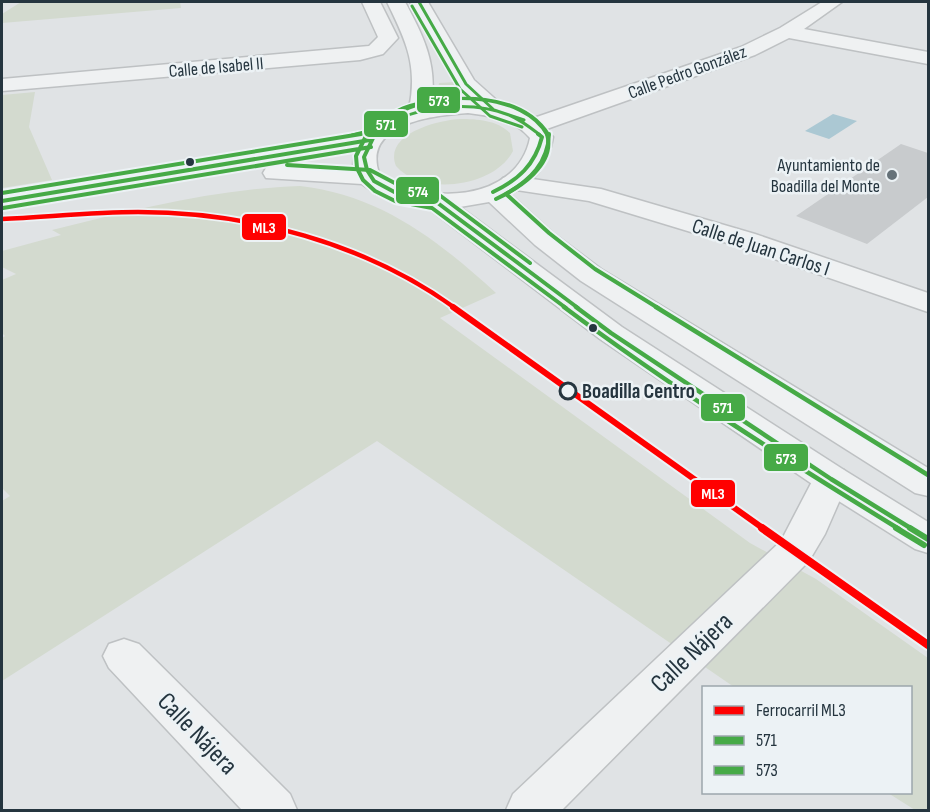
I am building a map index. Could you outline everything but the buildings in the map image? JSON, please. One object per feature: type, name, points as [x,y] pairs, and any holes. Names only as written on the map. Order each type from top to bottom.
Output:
[{"type":"street","points":[[419,2],[466,84],[494,110]]},
{"type":"street","name":"Calle Pedro González","points":[[534,126],[748,51],[787,32],[833,2]]},
{"type":"street","name":"Calle de Isabel II","points":[[372,3],[400,10]]},
{"type":"street","name":"Calle de Isabel II","points":[[2,85],[360,54],[376,50],[388,38],[372,3]]},
{"type":"street","points":[[400,10],[420,51],[425,79],[419,112]]},
{"type":"street","points":[[787,32],[928,58]]},
{"type":"street","points":[[2,224],[168,188],[225,178],[298,172],[369,177],[383,188],[404,196],[435,201],[458,201],[503,188],[525,174],[541,148],[542,137],[534,126],[520,118],[494,110],[468,106],[445,107],[419,112],[384,128],[370,140],[364,157],[369,177]]},
{"type":"street","points":[[2,201],[370,140]]},
{"type":"street","name":"Calle de Juan Carlos I","points":[[534,161],[592,194]]},
{"type":"street","points":[[503,188],[544,239],[591,275],[928,484]]},
{"type":"street","name":"Calle de Juan Carlos I","points":[[503,188],[592,194],[746,240],[928,303]]},
{"type":"street","points":[[435,201],[610,333],[831,479],[928,539]]},
{"type":"street","name":"Calle Nájera","points":[[530,810],[795,551],[806,534],[831,479]]},
{"type":"street","name":"Calle Nájera","points":[[124,656],[273,810]]},
{"type":"shaded area","points":[[21,2],[180,2],[181,8],[2,23],[2,14]]},
{"type":"shaded area","points":[[456,82],[470,100],[436,101],[439,83]]},
{"type":"shaded area","points":[[35,92],[29,127],[52,180],[2,188],[2,95]]},
{"type":"shaded area","points":[[460,119],[493,123],[510,133],[513,151],[504,163],[491,173],[458,184],[423,182],[408,176],[396,166],[394,155],[397,145],[405,137],[439,122]]},
{"type":"shaded area","points":[[300,186],[356,199],[382,210],[430,238],[496,293],[440,318],[750,543],[816,579],[928,658],[928,810],[915,810],[890,794],[912,794],[912,686],[733,686],[377,441],[2,681],[2,501],[10,496],[2,488],[2,338],[5,336],[2,333],[2,280],[16,274],[2,267],[2,251],[61,235],[52,230],[144,208],[237,191]]},
{"type":"water","points":[[833,114],[857,121],[829,139],[805,131]]},
{"type":"rail line","name":"ML3","points":[[2,219],[139,212],[221,218],[316,238],[380,262],[434,293],[565,389],[928,645]]},
{"type":"transit line","name":"571","points":[[419,2],[466,84],[494,110],[524,120]]},
{"type":"transit line","name":"573","points":[[412,6],[460,89],[490,116],[522,127]]},
{"type":"transit line","name":"574","points":[[2,193],[367,133],[387,119],[409,108],[434,101],[460,98],[485,99],[509,105],[531,117],[549,134],[549,144],[542,162],[530,177],[506,194],[549,233],[595,269],[928,475]]},
{"type":"transit line","name":"573","points":[[496,199],[532,176],[542,162],[548,144],[546,133],[537,123],[507,106],[472,99],[453,99],[434,100],[401,109],[389,115],[367,134],[356,156],[357,168],[363,180],[375,191],[395,201],[432,208],[607,339],[827,485],[924,545]]},
{"type":"transit line","name":"571","points":[[493,192],[525,171],[536,156],[542,137],[529,126],[503,113],[467,108],[446,108],[404,115],[386,124],[373,136],[365,152],[364,162],[367,170],[378,184],[398,194],[435,201],[611,333],[831,479],[928,539]]},
{"type":"transit line","name":"571","points":[[2,201],[370,140]]},
{"type":"transit line","name":"573","points":[[3,208],[371,147]]},
{"type":"transit line","name":"574","points":[[287,165],[370,170],[406,189],[438,194],[530,263]]},
{"type":"place","name":"Ayuntamiento de Boadilla del Monte","points":[[892,175]]},
{"type":"place","name":"Boadilla Centro","points":[[568,391]]}]
